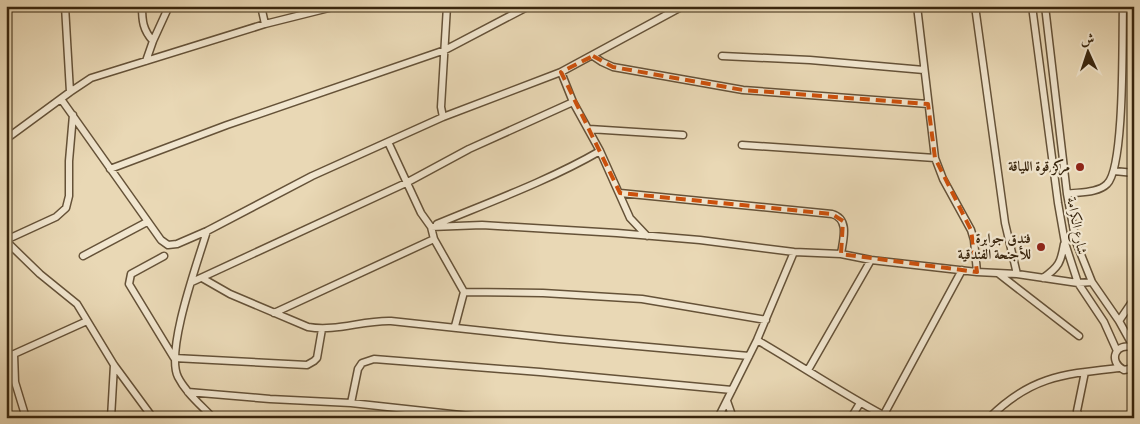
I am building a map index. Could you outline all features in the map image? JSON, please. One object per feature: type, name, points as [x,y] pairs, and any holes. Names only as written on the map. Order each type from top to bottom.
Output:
[{"type":"street","points":[[65,6],[70,92]]},
{"type":"street","points":[[142,6],[144,29],[153,41]]},
{"type":"street","points":[[146,61],[169,6]]},
{"type":"street","points":[[261,6],[265,24]]},
{"type":"street","points":[[7,139],[81,83],[97,76],[265,24],[337,6]]},
{"type":"street","points":[[442,117],[447,6]]},
{"type":"street","points":[[110,169],[227,125],[445,50],[529,6]]},
{"type":"street","points":[[61,100],[147,222],[163,242],[171,245],[207,231],[312,176],[442,117],[561,72],[684,6]]},
{"type":"street","points":[[917,6],[935,158],[943,179],[971,230],[974,240],[977,272]]},
{"type":"street","points":[[975,6],[1005,223],[1017,274]]},
{"type":"street","name":"شارع الكرامة","points":[[1032,6],[1058,203],[1071,268],[1078,283],[1104,322],[1117,351]]},
{"type":"street","name":"شارع الكرامة","points":[[1045,6],[1067,194],[1076,242],[1092,282],[1130,334],[1134,348]]},
{"type":"street","points":[[1067,194],[1101,188],[1110,181],[1114,171],[1117,158],[1121,92],[1123,6]]},
{"type":"street","points":[[593,56],[613,67],[742,90],[928,104]]},
{"type":"street","points":[[722,56],[810,60],[924,70]]},
{"type":"street","points":[[561,72],[573,102],[600,151],[630,218],[647,236]]},
{"type":"street","points":[[192,282],[406,183],[469,150],[573,102]]},
{"type":"street","points":[[72,115],[69,196],[66,208],[56,217],[6,241],[40,274],[77,304],[114,365],[153,418]]},
{"type":"street","points":[[6,125],[7,139]]},
{"type":"street","points":[[589,129],[683,135]]},
{"type":"street","points":[[388,142],[420,213],[431,227],[434,239],[464,292],[455,326]]},
{"type":"street","points":[[742,145],[935,158]]},
{"type":"street","points":[[431,227],[506,196],[600,151]]},
{"type":"street","points":[[1114,171],[1134,173]]},
{"type":"street","points":[[620,194],[839,215],[843,221],[844,231],[841,254]]},
{"type":"street","points":[[83,256],[147,222]]},
{"type":"street","points":[[431,227],[482,225],[700,240],[794,252],[841,254],[871,260],[977,272],[1017,274],[1078,283],[1092,282]]},
{"type":"street","points":[[207,231],[181,322],[174,358],[175,369],[188,392],[213,418]]},
{"type":"street","points":[[274,313],[434,239]]},
{"type":"street","points":[[1043,278],[1055,270],[1061,262],[1065,243]]},
{"type":"street","points":[[718,418],[757,340],[794,252]]},
{"type":"street","points":[[164,256],[131,274],[129,284],[174,358]]},
{"type":"street","points":[[808,370],[871,260]]},
{"type":"street","points":[[757,340],[882,416],[962,270]]},
{"type":"street","points":[[999,274],[1079,336]]},
{"type":"street","points":[[202,278],[230,294],[274,313],[308,327],[322,329],[381,320],[749,356]]},
{"type":"street","points":[[464,292],[544,293],[642,299],[766,320]]},
{"type":"street","points":[[1119,321],[1134,299]]},
{"type":"street","points":[[6,355],[14,354],[87,321]]},
{"type":"street","points":[[174,358],[306,365],[317,358],[322,329]]},
{"type":"street","points":[[1119,368],[1115,360],[1117,351],[1122,347],[1134,348]]},
{"type":"street","points":[[14,354],[15,382],[26,418]]},
{"type":"street","points":[[351,403],[358,369],[362,363],[374,359],[732,390]]},
{"type":"street","points":[[1096,370],[1115,360]]},
{"type":"street","points":[[111,418],[114,365]]},
{"type":"street","points":[[989,418],[999,408],[1032,386],[1059,376],[1119,368],[1132,371]]},
{"type":"street","points":[[1079,416],[1077,411],[1085,372]]},
{"type":"street","points":[[188,392],[270,400],[351,403],[488,418]]},
{"type":"street","points":[[727,401],[733,418]]},
{"type":"street","points":[[851,418],[860,403]]},
{"type":"highlighted area","points":[[593,56],[613,67],[743,90],[928,104],[935,158],[971,230],[977,272],[841,254],[843,221],[832,214],[620,193],[561,72]]},
{"type":"place","name":"مركز قوة اللياقة","points":[[1080,167]]},
{"type":"place","name":"فندق جوابرة للأجنحة الفندقية","points":[[1041,247]]}]
